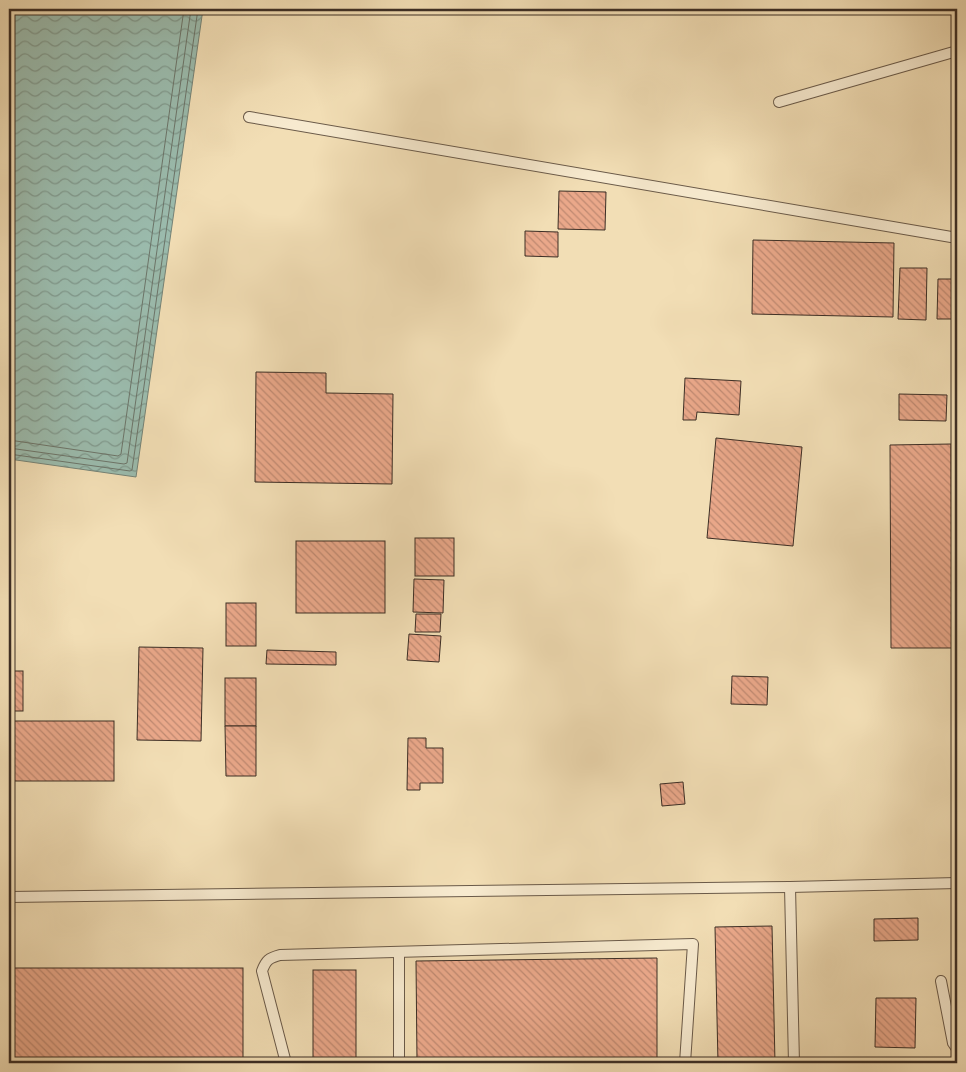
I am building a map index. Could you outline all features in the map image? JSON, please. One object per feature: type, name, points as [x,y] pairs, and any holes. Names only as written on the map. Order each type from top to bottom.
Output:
[{"type":"lane","points":[[779,102],[957,50]]},
{"type":"lane","points":[[249,117],[957,238]]},
{"type":"lane","points":[[9,897],[790,888],[957,883]]},
{"type":"lane","points":[[790,888],[794,1063]]},
{"type":"lane","points":[[286,1063],[262,972],[265,962],[280,954],[693,944],[685,1063]]},
{"type":"lane","points":[[399,952],[399,1063]]},
{"type":"lane","points":[[941,981],[953,1043],[957,1049]]},
{"type":"water","points":[[9,9],[203,9],[136,477],[9,459]]},
{"type":"building","points":[[559,191],[606,192],[605,230],[558,229]]},
{"type":"building","points":[[525,231],[558,232],[558,257],[525,256]]},
{"type":"building","points":[[753,240],[894,243],[893,317],[752,314]]},
{"type":"building","points":[[900,268],[927,268],[926,320],[898,319]]},
{"type":"building","points":[[938,279],[957,279],[957,319],[937,319]]},
{"type":"building","points":[[256,372],[326,373],[326,393],[393,394],[392,484],[255,482]]},
{"type":"building","points":[[685,378],[741,381],[739,415],[697,412],[696,420],[683,420]]},
{"type":"building","points":[[899,394],[947,395],[946,421],[899,420]]},
{"type":"building","points":[[716,438],[802,447],[793,546],[707,538]]},
{"type":"building","points":[[951,444],[952,648],[891,648],[890,445]]},
{"type":"building","points":[[415,538],[454,538],[454,576],[415,576]]},
{"type":"building","points":[[296,541],[385,541],[385,613],[296,613]]},
{"type":"building","points":[[414,579],[444,580],[443,613],[413,612]]},
{"type":"building","points":[[226,603],[256,603],[256,646],[226,646]]},
{"type":"building","points":[[416,614],[441,614],[440,632],[415,632]]},
{"type":"building","points":[[409,634],[441,636],[439,662],[407,660]]},
{"type":"building","points":[[139,647],[203,648],[201,741],[137,740]]},
{"type":"building","points":[[267,650],[336,652],[336,665],[266,664]]},
{"type":"building","points":[[9,671],[23,671],[23,711],[9,711]]},
{"type":"building","points":[[732,676],[768,677],[767,705],[731,704]]},
{"type":"building","points":[[225,678],[256,678],[256,726],[225,726]]},
{"type":"building","points":[[14,721],[114,721],[114,781],[14,781]]},
{"type":"building","points":[[225,726],[256,726],[256,776],[226,776]]},
{"type":"building","points":[[408,738],[426,738],[426,748],[443,748],[443,783],[420,783],[420,790],[407,790]]},
{"type":"building","points":[[683,782],[685,804],[662,806],[660,784]]},
{"type":"building","points":[[918,918],[918,940],[874,941],[874,919]]},
{"type":"building","points":[[772,926],[775,1063],[718,1063],[715,927]]},
{"type":"building","points":[[657,958],[657,1059],[417,1061],[416,961]]},
{"type":"building","points":[[9,968],[243,968],[243,1063],[9,1063]]},
{"type":"building","points":[[313,970],[356,970],[356,1063],[313,1063]]},
{"type":"building","points":[[876,998],[916,998],[915,1048],[875,1047]]}]
